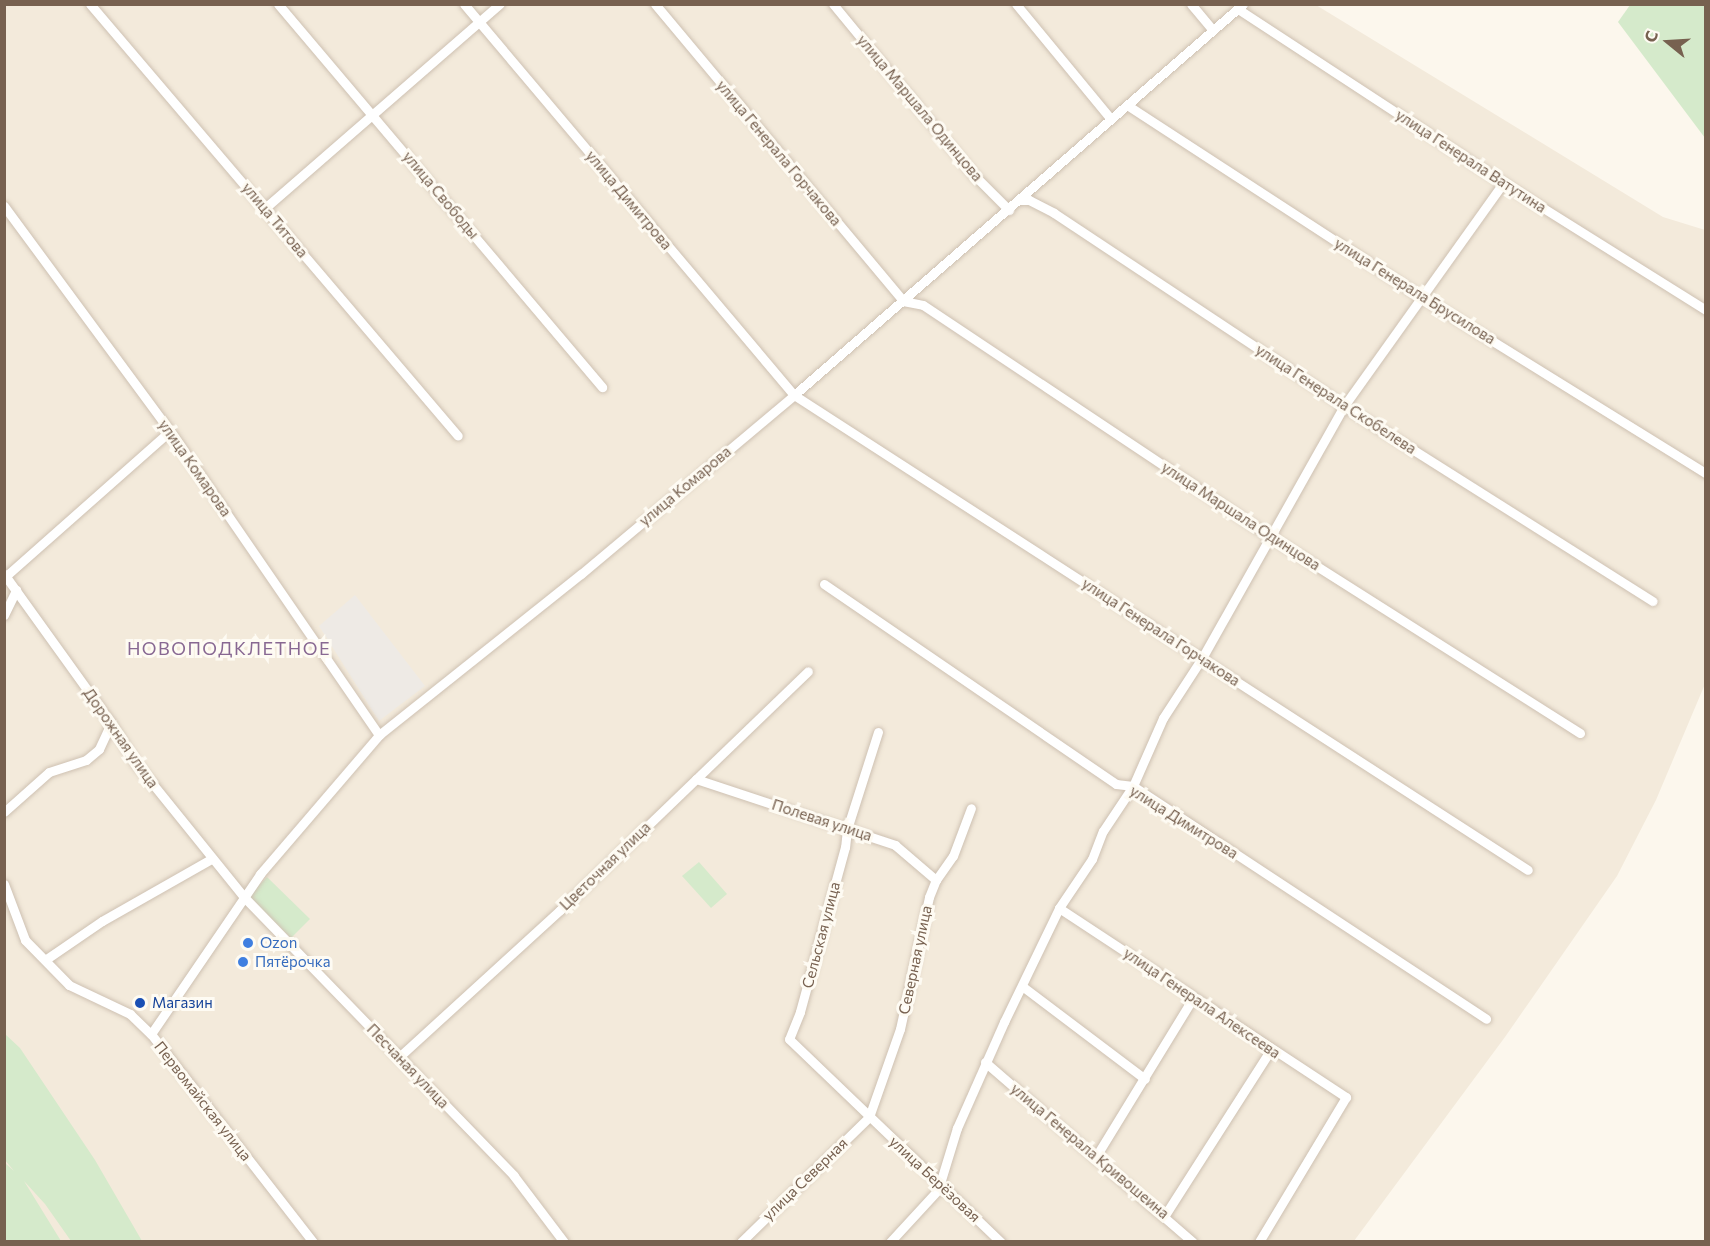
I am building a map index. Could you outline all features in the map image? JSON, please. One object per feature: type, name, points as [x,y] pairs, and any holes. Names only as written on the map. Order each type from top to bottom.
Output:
[{"type":"street","name":"улица Титова","points":[[90,4],[458,436]]},
{"type":"street","name":"улица Свободы","points":[[279,4],[602,387]]},
{"type":"street","name":"улица Димитрова","points":[[464,4],[794,395]]},
{"type":"street","points":[[265,208],[480,24],[500,4]]},
{"type":"street","name":"улица Генерала Горчакова","points":[[655,4],[903,301]]},
{"type":"street","name":"улица Маршала Одинцова","points":[[833,4],[974,174],[1009,210]]},
{"type":"street","points":[[1016,4],[1110,118]]},
{"type":"street","points":[[1191,4],[1213,30]]},
{"type":"street","name":"улица Комарова","points":[[244,897],[260,874],[379,735],[581,574],[794,395],[1009,210],[1110,118],[1241,7]]},
{"type":"street","name":"улица Генерала Ватутина","points":[[1241,7],[1503,183],[1706,310]]},
{"type":"street","name":"улица Генерала Брусилова","points":[[1127,105],[1420,296],[1706,472]]},
{"type":"street","points":[[891,1242],[938,1190],[957,1128],[985,1062],[1059,908],[1092,859],[1103,831],[1133,786],[1163,718],[1202,658],[1344,406],[1420,296],[1503,183]]},
{"type":"street","name":"улица Генерала Скобелева","points":[[1020,200],[1029,200],[1054,213],[1344,406],[1652,601]]},
{"type":"street","name":"улица Комарова","points":[[4,206],[170,432],[379,735]]},
{"type":"street","name":"улица Маршала Одинцова","points":[[903,301],[923,305],[1271,537],[1580,734]]},
{"type":"street","name":"улица Генерала Горчакова","points":[[794,395],[1528,870]]},
{"type":"street","points":[[5,575],[170,432]]},
{"type":"street","name":"Дорожная улица","points":[[5,575],[111,723],[135,762],[244,897]]},
{"type":"street","name":"улица Димитрова","points":[[824,584],[1116,784],[1133,786],[1486,1019]]},
{"type":"street","points":[[4,615],[16,590]]},
{"type":"street","name":"Цветочная улица","points":[[399,1057],[560,910],[808,671]]},
{"type":"street","points":[[4,812],[49,772],[86,760],[99,749],[111,723]]},
{"type":"street","name":"Сельская улица","points":[[789,1039],[800,1012],[845,847],[847,829],[878,732]]},
{"type":"street","name":"Полевая улица","points":[[696,779],[900,848],[936,880]]},
{"type":"street","name":"Северная улица","points":[[869,1117],[900,1029],[917,961],[920,931],[936,880],[953,856],[970,808]]},
{"type":"street","points":[[45,960],[112,916],[212,859]]},
{"type":"street","points":[[4,884],[25,940],[69,985],[130,1014],[150,1034]]},
{"type":"street","name":"Первомайская улица","points":[[244,897],[239,908],[150,1034],[313,1242]]},
{"type":"street","name":"Песчаная улица","points":[[244,897],[513,1176],[564,1242]]},
{"type":"street","name":"улица Генерала Алексеева","points":[[1059,908],[1346,1097],[1259,1242]]},
{"type":"street","points":[[1022,986],[1145,1079]]},
{"type":"street","points":[[1095,1158],[1193,998]]},
{"type":"street","name":"улица Берёзовая","points":[[789,1039],[1001,1242]]},
{"type":"street","points":[[1166,1215],[1271,1049]]},
{"type":"street","name":"улица Генерала Кривошеина","points":[[985,1062],[1095,1158],[1166,1215],[1193,1242]]},
{"type":"street","name":"улица Северная","points":[[741,1242],[869,1117]]},
{"type":"shaded area","points":[[5,5],[1316,5],[1663,217],[1705,230],[1705,684],[1656,800],[1617,876],[1505,1037],[1354,1241],[5,1242]]},
{"type":"shaded area","points":[[355,595],[425,686],[379,721],[319,626]]},
{"type":"green space","points":[[1630,5],[1705,5],[1705,138],[1618,22]]},
{"type":"green space","points":[[699,862],[727,894],[711,908],[682,876]]},
{"type":"green space","points":[[267,877],[310,919],[291,938],[249,896]]},
{"type":"green space","points":[[5,1034],[20,1048],[95,1160],[142,1241],[71,1241],[45,1204],[24,1181],[61,1241],[5,1241],[5,1163],[14,1171],[5,1160]]},
{"type":"place","name":"Ozon","points":[[248,943]]},
{"type":"place","name":"Пятёрочка","points":[[243,962]]},
{"type":"place","name":"Магазин","points":[[140,1003]]},
{"type":"district","name":"НОВОПОДКЛЕТНОЕ","points":[[229,648]]}]
